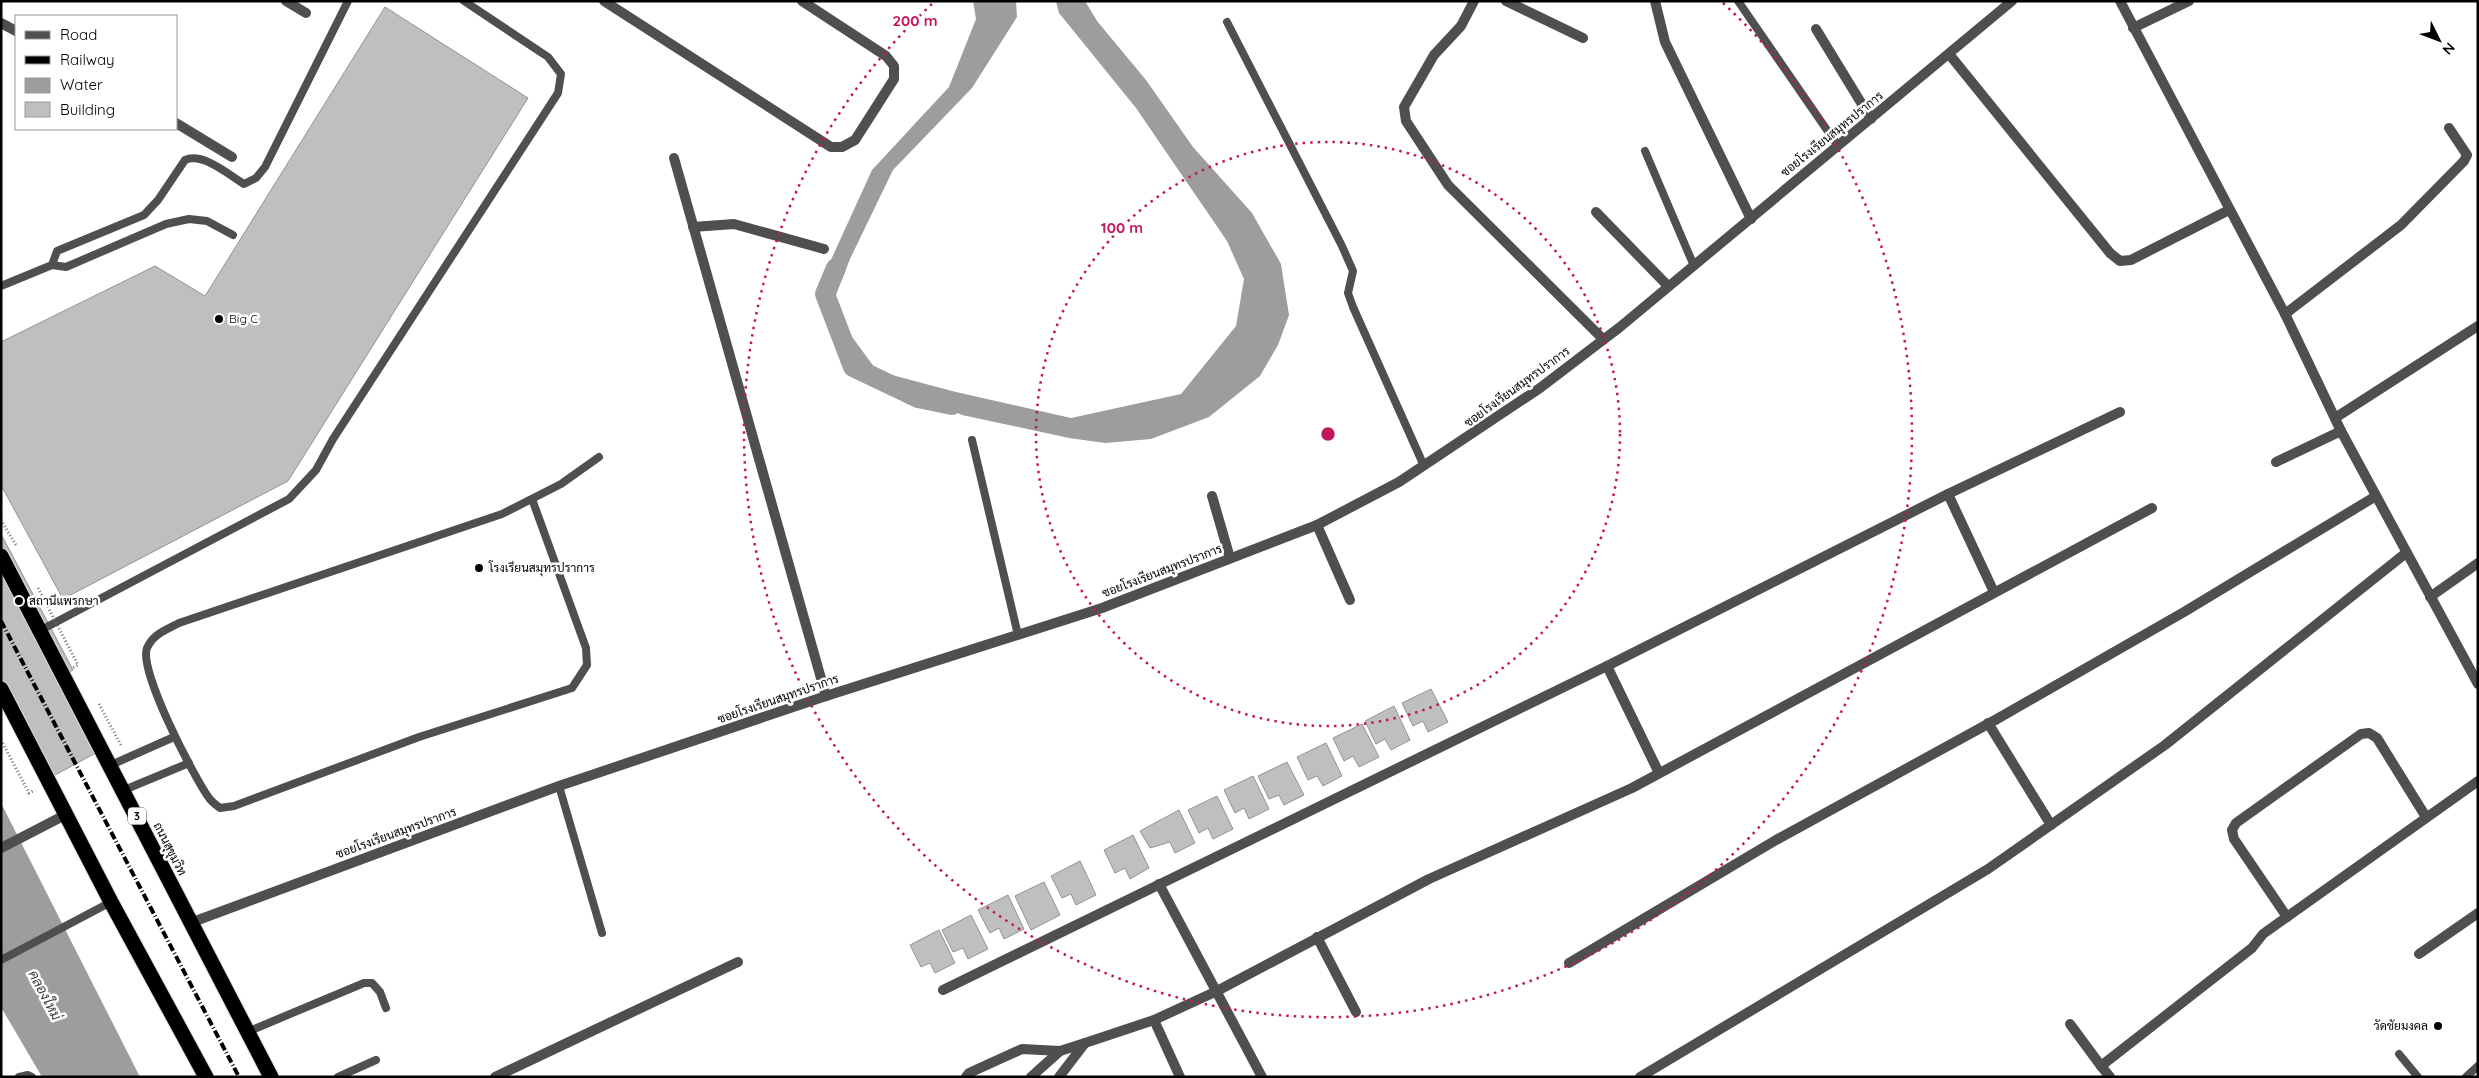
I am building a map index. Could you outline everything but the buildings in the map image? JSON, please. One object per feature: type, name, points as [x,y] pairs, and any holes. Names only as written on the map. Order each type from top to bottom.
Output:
[{"type":"highway","name":"ถนนสุขุมวิท","points":[[1,556],[124,790],[190,923],[271,1077]]},
{"type":"highway","points":[[1,689],[65,815],[206,1077]]},
{"type":"street","points":[[286,1],[306,13]]},
{"type":"street","points":[[604,1],[831,148],[842,147],[855,140],[894,79],[894,66],[886,56],[802,1]]},
{"type":"street","points":[[1474,1],[1461,26],[1434,55],[1404,107],[1406,121],[1448,185],[1603,340]]},
{"type":"street","points":[[1506,1],[1583,38]]},
{"type":"street","points":[[1655,1],[1665,42],[1751,220]]},
{"type":"street","name":"ซอยโรงเรียนสมุทรปราการ","points":[[190,923],[559,786],[826,696],[1102,608],[1317,525],[1399,482],[1540,388],[1603,340],[1751,220],[2012,1]]},
{"type":"street","points":[[2120,1],[2285,314],[2341,431],[2478,684]]},
{"type":"street","points":[[2133,28],[2189,1]]},
{"type":"street","points":[[1,23],[15,30]]},
{"type":"street","points":[[1816,29],[1871,119]]},
{"type":"street","points":[[1949,54],[2110,253],[2120,261],[2131,260],[2229,210]]},
{"type":"street","points":[[178,124],[232,157]]},
{"type":"street","points":[[2285,314],[2401,225],[2464,161],[2467,155],[2465,149],[2449,128]]},
{"type":"street","points":[[674,158],[826,696]]},
{"type":"street","points":[[1596,212],[1668,286]]},
{"type":"street","points":[[693,227],[734,224],[824,249]]},
{"type":"street","points":[[2335,418],[2478,326]]},
{"type":"street","points":[[942,990],[1607,666],[1948,494],[2120,412]]},
{"type":"street","points":[[2276,462],[2341,431]]},
{"type":"street","points":[[1948,494],[1994,592]]},
{"type":"street","points":[[1212,496],[1230,558]]},
{"type":"street","points":[[1568,963],[1776,840],[2184,612],[2376,496]]},
{"type":"street","points":[[966,1077],[970,1073],[1022,1049],[1060,1051],[1154,1020],[1217,991],[1429,879],[1598,804],[1659,773],[2152,508]]},
{"type":"street","points":[[1317,525],[1350,600]]},
{"type":"street","points":[[1640,1077],[1988,869],[2166,745],[2406,552]]},
{"type":"street","points":[[2430,597],[2478,563]]},
{"type":"street","points":[[1607,666],[1659,773]]},
{"type":"street","points":[[1988,723],[2051,825]]},
{"type":"street","points":[[2287,917],[2234,839],[2232,830],[2244,818],[2361,734],[2369,733],[2377,738],[2426,817]]},
{"type":"street","points":[[2101,1066],[2252,948],[2262,934],[2478,781]]},
{"type":"street","points":[[1,848],[65,815]]},
{"type":"street","points":[[1159,884],[1262,1077]]},
{"type":"street","points":[[2419,954],[2478,913]]},
{"type":"street","points":[[1317,937],[1356,1012]]},
{"type":"street","points":[[495,1077],[738,962]]},
{"type":"street","points":[[1154,1020],[1180,1077]]},
{"type":"street","points":[[2070,1024],[2110,1077]]},
{"type":"street","points":[[1059,1077],[1085,1043]]},
{"type":"street","points":[[1031,1077],[1060,1051]]},
{"type":"lane","points":[[52,265],[58,251],[144,214],[158,200],[185,160],[190,158],[201,159],[244,184],[256,178],[265,167],[348,1]]},
{"type":"lane","points":[[41,630],[289,499],[316,470],[333,440],[558,92],[561,74],[548,57],[464,1]]},
{"type":"lane","points":[[1738,1],[1838,146]]},
{"type":"lane","points":[[1227,22],[1346,254],[1353,271],[1348,293],[1353,307],[1424,466]]},
{"type":"lane","points":[[1645,151],[1694,266]]},
{"type":"lane","points":[[1,286],[52,265],[66,266],[166,224],[189,218],[207,221],[233,235]]},
{"type":"lane","points":[[972,440],[1018,635]]},
{"type":"lane","points":[[532,499],[586,648],[588,665],[572,688],[419,737],[234,806],[220,808],[210,800],[174,737],[147,665],[146,649],[155,635],[179,623],[502,514],[561,484],[599,457]]},
{"type":"lane","points":[[111,765],[174,737]]},
{"type":"lane","points":[[124,790],[189,763]]},
{"type":"lane","points":[[559,786],[602,933]]},
{"type":"lane","points":[[1,960],[111,902]]},
{"type":"lane","points":[[247,1032],[364,983],[372,983],[377,987],[386,1008]]},
{"type":"lane","points":[[2399,1054],[2418,1077]]},
{"type":"lane","points":[[338,1077],[376,1060]]},
{"type":"lane","points":[[2466,1077],[2478,1066]]},
{"type":"lane","points":[[19,1077],[28,1075],[32,1077]]},
{"type":"path","points":[[1,520],[9,533]]},
{"type":"path","points":[[38,588],[78,665],[72,668]]},
{"type":"path","points":[[1,740],[18,772]]},
{"type":"water","points":[[973,1],[1016,1],[1017,17],[972,88],[893,170],[850,259],[835,297],[850,334],[877,371],[956,392],[1071,418],[1181,394],[1236,326],[1244,279],[1227,241],[1136,108],[1059,13],[1056,1],[1085,1],[1097,21],[1146,80],[1193,147],[1252,213],[1281,264],[1289,315],[1278,345],[1260,376],[1209,417],[1151,439],[1105,443],[1069,438],[962,415],[879,379],[851,362],[825,294],[830,262],[872,170],[949,87],[976,19]]},
{"type":"water","name":"คลองใหม่","points":[[1,803],[140,1077],[42,1077],[1,1007]]},
{"type":"waterway","points":[[836,268],[825,294],[853,367],[918,398],[952,405]]},
{"type":"railway","points":[[1,621],[239,1077]]},
{"type":"place","name":"Big C","points":[[219,319]]},
{"type":"place","name":"โรงเรียนสมุทรปราการ","points":[[479,568]]},
{"type":"place","name":"สถานีแพรกษา","points":[[19,601]]},
{"type":"place","name":"วัดชัยมงคล","points":[[2438,1026]]}]
